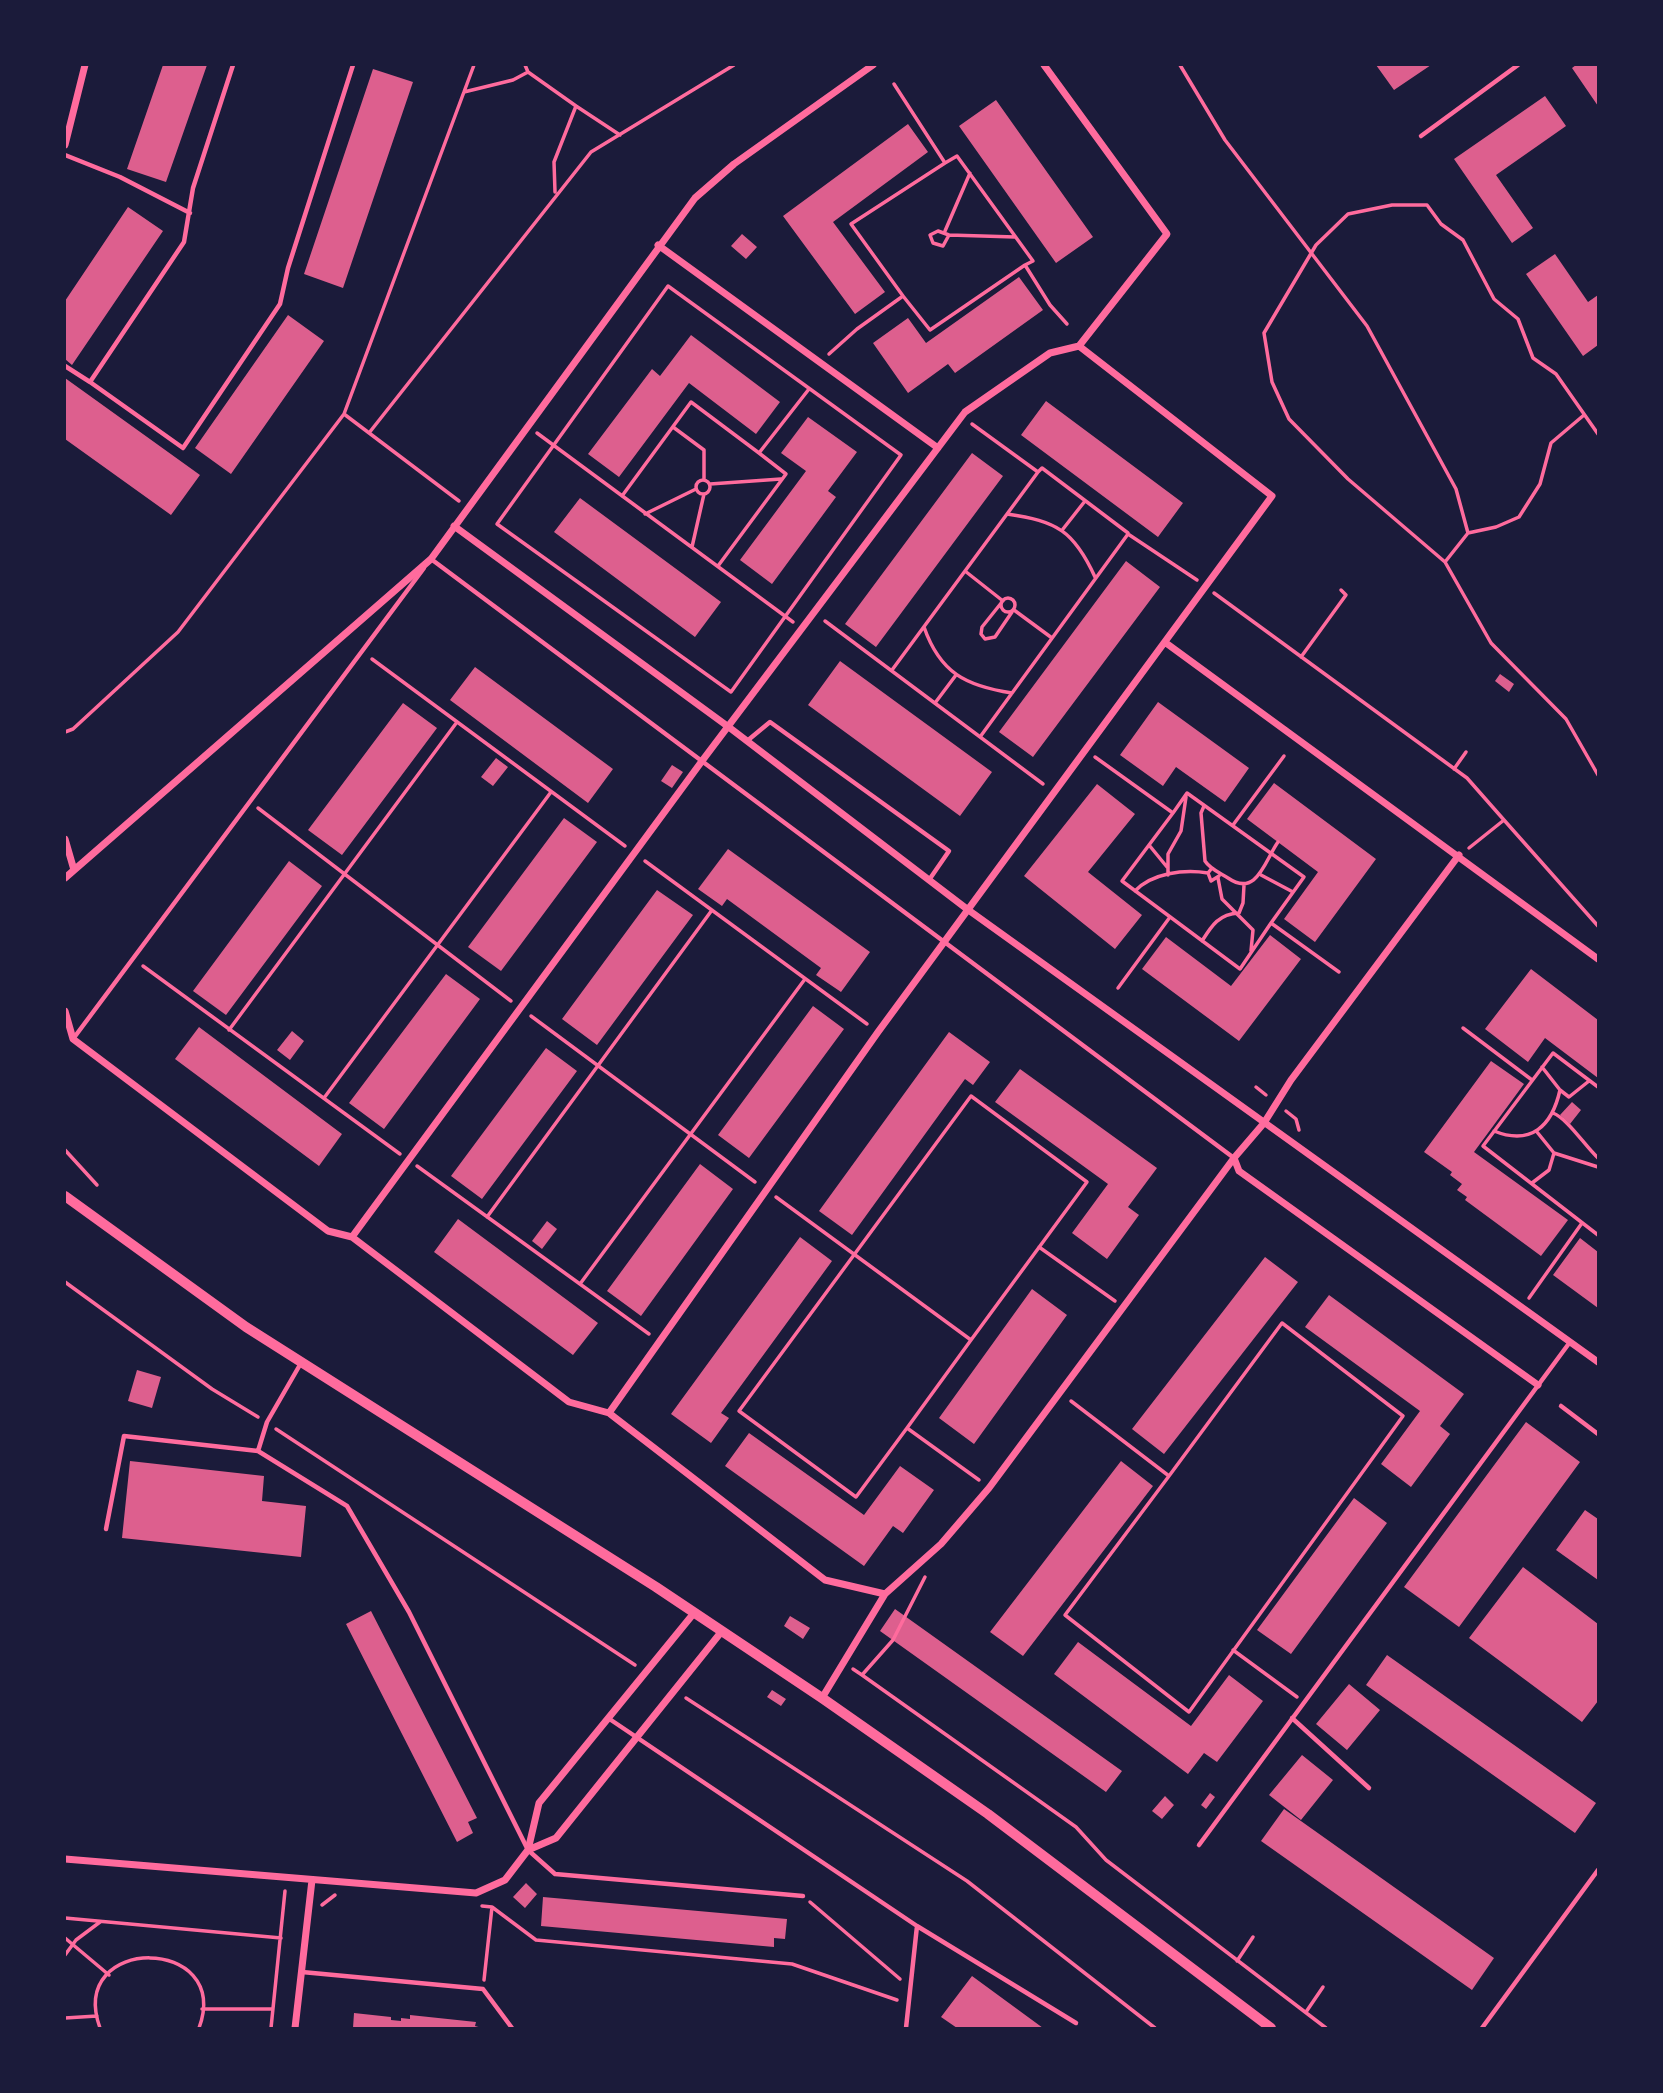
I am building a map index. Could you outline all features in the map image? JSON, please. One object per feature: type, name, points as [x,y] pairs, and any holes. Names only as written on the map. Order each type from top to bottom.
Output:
[{"type":"street","points":[[65,145],[85,65]]},
{"type":"street","points":[[65,878],[431,559],[658,245],[695,198],[734,164],[873,65]]},
{"type":"street","points":[[352,1237],[634,852],[730,728],[962,416],[1050,352],[1079,346],[1167,234],[1044,65]]},
{"type":"street","points":[[658,245],[938,448]]},
{"type":"street","points":[[608,1413],[967,909],[1272,496],[1079,346]]},
{"type":"street","points":[[454,526],[730,728],[967,909],[1598,1362]]},
{"type":"street","points":[[1166,643],[1598,959]]},
{"type":"street","points":[[65,839],[74,870]]},
{"type":"street","points":[[822,1698],[885,1594],[941,1544],[989,1488],[1234,1158],[1264,1123],[1459,855]]},
{"type":"street","points":[[65,1011],[73,1039],[328,1231],[352,1237],[569,1402],[608,1413],[825,1580],[885,1594]]},
{"type":"street","points":[[1234,1158],[1239,1171],[1538,1385]]},
{"type":"street","points":[[65,1196],[165,1271],[301,1363],[722,1630],[822,1698],[1018,1836],[1271,2028]]},
{"type":"street","points":[[65,1859],[476,1893],[505,1880],[528,1850],[539,1802],[694,1613]]},
{"type":"street","points":[[528,1850],[556,1838],[638,1740],[722,1630]]},
{"type":"street","points":[[295,2028],[312,1880]]},
{"type":"lane","points":[[90,382],[184,242],[193,188],[233,65]]},
{"type":"lane","points":[[65,366],[183,448],[280,304],[288,268],[353,65]]},
{"type":"lane","points":[[1420,136],[1518,65]]},
{"type":"lane","points":[[65,155],[120,177],[190,213]]},
{"type":"lane","points":[[73,1039],[431,559],[1234,1158]]},
{"type":"lane","points":[[746,741],[770,722],[949,851],[929,880]]},
{"type":"lane","points":[[1199,1844],[1570,1341]]},
{"type":"lane","points":[[258,1451],[267,1422],[301,1363]]},
{"type":"lane","points":[[1562,1406],[1598,1434]]},
{"type":"lane","points":[[106,1529],[124,1436],[258,1451],[347,1506],[409,1612],[528,1850],[555,1874],[803,1896]]},
{"type":"lane","points":[[608,1718],[917,1926],[1076,2023]]},
{"type":"lane","points":[[1292,1718],[1369,1788]]},
{"type":"lane","points":[[1482,2028],[1598,1870]]},
{"type":"lane","points":[[906,2028],[917,1926]]},
{"type":"lane","points":[[302,1972],[483,1989],[512,2028]]},
{"type":"path","points":[[65,732],[73,729],[178,632],[344,414],[474,65]]},
{"type":"path","points":[[525,65],[528,72],[620,135]]},
{"type":"path","points":[[369,433],[591,152],[734,65]]},
{"type":"path","points":[[1180,65],[1225,140],[1367,326],[1456,489],[1468,533]]},
{"type":"path","points":[[464,92],[513,80],[528,72]]},
{"type":"path","points":[[894,84],[945,163]]},
{"type":"path","points":[[555,195],[554,162],[576,106]]},
{"type":"path","points":[[957,156],[970,173],[1032,261],[930,330],[851,224],[957,156]]},
{"type":"path","points":[[970,173],[947,233],[943,246],[933,243],[930,235],[947,233],[1016,237]]},
{"type":"path","points":[[1598,434],[1556,374],[1533,358],[1518,318],[1494,299],[1463,240],[1441,224],[1427,205],[1392,205],[1348,214],[1311,253],[1264,333],[1272,382],[1289,419],[1348,480],[1445,562],[1491,643],[1566,719],[1598,775]]},
{"type":"path","points":[[1026,265],[1050,305],[1067,324]]},
{"type":"path","points":[[668,286],[809,388],[901,455],[731,692],[497,524],[668,286]]},
{"type":"path","points":[[819,362],[857,329],[903,296]]},
{"type":"path","points":[[759,453],[809,388]]},
{"type":"path","points":[[622,496],[691,402],[786,474],[718,567]]},
{"type":"path","points":[[344,414],[467,508]]},
{"type":"path","points":[[1445,562],[1468,533],[1496,527],[1519,517],[1540,484],[1551,443],[1584,415]]},
{"type":"path","points":[[962,416],[1038,472]]},
{"type":"path","points":[[527,426],[803,629]]},
{"type":"path","points":[[673,427],[704,450],[704,480]]},
{"type":"path","points":[[892,670],[1042,468],[1128,534],[1207,587]]},
{"type":"path","points":[[704,480],[710,484],[782,479]]},
{"type":"path","points":[[696,489],[697,483],[704,480]]},
{"type":"path","points":[[704,494],[709,492],[710,484]]},
{"type":"path","points":[[696,489],[704,494]]},
{"type":"path","points":[[645,513],[696,489]]},
{"type":"path","points":[[692,548],[704,494]]},
{"type":"path","points":[[1063,529],[1085,501]]},
{"type":"path","points":[[1007,514],[1044,521],[1063,529],[1081,548],[1096,578]]},
{"type":"path","points":[[980,737],[1128,534]]},
{"type":"path","points":[[965,571],[1002,601],[1003,610],[1013,611],[1052,638]]},
{"type":"path","points":[[1301,657],[1346,595],[1341,590]]},
{"type":"path","points":[[1219,597],[1466,778],[1598,926]]},
{"type":"path","points":[[1013,599],[1013,611],[995,637],[985,639],[981,634],[982,626],[1002,601],[1013,599]]},
{"type":"path","points":[[815,614],[1055,792]]},
{"type":"path","points":[[924,627],[934,651],[956,675],[982,688],[1012,693]]},
{"type":"path","points":[[362,651],[878,1032]]},
{"type":"path","points":[[935,703],[956,675]]},
{"type":"path","points":[[229,1030],[457,722]]},
{"type":"path","points":[[1454,769],[1466,751]]},
{"type":"path","points":[[1233,825],[1284,756]]},
{"type":"path","points":[[1095,757],[1174,813]]},
{"type":"path","points":[[324,1098],[551,792]]},
{"type":"path","points":[[1186,795],[1233,825],[1304,877],[1240,969],[1122,881],[1186,795]]},
{"type":"path","points":[[1168,875],[1168,854],[1181,831],[1186,795]]},
{"type":"path","points":[[250,802],[690,1135],[971,1340]]},
{"type":"path","points":[[1204,806],[1204,858],[1219,875],[1244,885]]},
{"type":"path","points":[[1459,855],[1503,820]]},
{"type":"path","points":[[1244,885],[1261,874],[1278,842]]},
{"type":"path","points":[[1149,845],[1167,867]]},
{"type":"path","points":[[1208,873],[1212,868]]},
{"type":"path","points":[[1135,891],[1148,881],[1168,875],[1187,871],[1208,873]]},
{"type":"path","points":[[1208,873],[1211,881],[1219,875]]},
{"type":"path","points":[[1261,874],[1293,892]]},
{"type":"path","points":[[1219,875],[1222,900],[1239,913],[1253,930],[1251,953]]},
{"type":"path","points":[[1239,913],[1243,903],[1244,885]]},
{"type":"path","points":[[487,1217],[712,910]]},
{"type":"path","points":[[1202,941],[1219,919],[1226,914],[1239,913]]},
{"type":"path","points":[[1118,988],[1170,917]]},
{"type":"path","points":[[1271,922],[1339,972]]},
{"type":"path","points":[[133,959],[659,1341]]},
{"type":"path","points":[[580,1284],[805,978]]},
{"type":"path","points":[[1463,1028],[1532,1080]]},
{"type":"path","points":[[1598,1087],[1553,1053],[1483,1146],[1598,1235]]},
{"type":"path","points":[[1542,1067],[1569,1097],[1589,1081]]},
{"type":"path","points":[[1256,1087],[1296,1119],[1298,1129],[1308,1136]]},
{"type":"path","points":[[1494,1131],[1524,1137],[1538,1132],[1553,1113],[1560,1090]]},
{"type":"path","points":[[971,1097],[1087,1182],[1039,1247],[856,1497],[739,1411],[971,1097]]},
{"type":"path","points":[[1553,1113],[1566,1121],[1580,1141],[1598,1158]]},
{"type":"path","points":[[1538,1132],[1553,1153],[1598,1167]]},
{"type":"path","points":[[65,1150],[97,1185]]},
{"type":"path","points":[[1532,1183],[1549,1170],[1553,1153]]},
{"type":"path","points":[[1528,1299],[1582,1223]]},
{"type":"path","points":[[1039,1247],[1123,1307]]},
{"type":"path","points":[[65,1282],[212,1390],[267,1422],[646,1672]]},
{"type":"path","points":[[1282,1323],[1403,1416],[1189,1712],[1065,1615],[1169,1476],[1282,1323]]},
{"type":"path","points":[[1069,1400],[1169,1476]]},
{"type":"path","points":[[907,1428],[989,1488]]},
{"type":"path","points":[[862,1675],[893,1640],[906,1617]]},
{"type":"path","points":[[1233,1650],[1304,1702]]},
{"type":"path","points":[[843,1661],[1076,1828],[1107,1860],[1326,2028]]},
{"type":"path","points":[[675,1691],[967,1881],[1156,2028]]},
{"type":"path","points":[[271,2028],[286,1878]]},
{"type":"path","points":[[308,1914],[337,1894]]},
{"type":"path","points":[[803,1896],[910,1988]]},
{"type":"path","points":[[479,1906],[492,1907],[536,1940],[792,1964],[909,2004]]},
{"type":"path","points":[[483,1989],[492,1907]]},
{"type":"path","points":[[65,1918],[281,1938]]},
{"type":"path","points":[[65,1955],[72,1944],[102,1921]]},
{"type":"path","points":[[1237,1961],[1253,1937]]},
{"type":"path","points":[[65,1938],[109,1975]]},
{"type":"path","points":[[100,2028],[97,2016],[100,1991],[109,1975],[119,1965],[138,1957],[170,1960],[194,1980],[202,2009],[199,2028]]},
{"type":"path","points":[[1306,2012],[1323,1987]]},
{"type":"path","points":[[202,2009],[273,2009]]},
{"type":"path","points":[[65,2018],[97,2016]]},
{"type":"building","points":[[163,65],[207,65],[166,182],[127,169]]},
{"type":"building","points":[[1376,65],[1431,65],[1394,90]]},
{"type":"building","points":[[1576,65],[1598,65],[1598,106],[1572,68]]},
{"type":"building","points":[[373,69],[413,82],[343,288],[304,274]]},
{"type":"building","points":[[1545,96],[1566,126],[1496,175],[1533,228],[1512,243],[1454,159]]},
{"type":"building","points":[[996,100],[1093,237],[1056,263],[959,126]]},
{"type":"building","points":[[908,124],[928,152],[833,222],[885,292],[855,314],[783,216]]},
{"type":"building","points":[[128,207],[163,231],[72,365],[65,359],[65,301]]},
{"type":"building","points":[[742,234],[757,247],[746,259],[731,246]]},
{"type":"building","points":[[1555,254],[1588,302],[1598,295],[1598,345],[1583,356],[1526,274]]},
{"type":"building","points":[[1019,277],[1043,310],[955,373],[948,364],[908,393],[873,343],[908,318],[926,343]]},
{"type":"building","points":[[288,315],[324,341],[231,474],[195,448]]},
{"type":"building","points":[[691,335],[780,402],[756,434],[689,383],[619,477],[588,454],[652,369],[660,376]]},
{"type":"building","points":[[65,378],[200,475],[171,515],[65,439]]},
{"type":"building","points":[[1046,401],[1183,503],[1158,537],[1021,435]]},
{"type":"building","points":[[808,417],[857,452],[828,491],[836,497],[772,584],[740,560],[806,471],[781,453]]},
{"type":"building","points":[[972,453],[1003,476],[876,647],[845,624]]},
{"type":"building","points":[[580,498],[721,602],[695,637],[554,532]]},
{"type":"building","points":[[1126,561],[1160,587],[1033,757],[999,732]]},
{"type":"building","points":[[840,661],[992,772],[960,816],[808,705]]},
{"type":"building","points":[[475,667],[613,769],[588,803],[450,700]]},
{"type":"building","points":[[1500,674],[1514,684],[1509,692],[1495,681]]},
{"type":"building","points":[[1158,702],[1249,768],[1225,802],[1176,767],[1163,786],[1120,755]]},
{"type":"building","points":[[403,703],[437,728],[342,855],[308,830]]},
{"type":"building","points":[[496,758],[508,767],[493,786],[481,777]]},
{"type":"building","points":[[672,765],[683,772],[672,788],[661,781]]},
{"type":"building","points":[[1274,783],[1376,859],[1315,942],[1284,919],[1318,872],[1247,819]]},
{"type":"building","points":[[1097,784],[1135,814],[1088,872],[1142,915],[1115,949],[1024,876]]},
{"type":"building","points":[[564,818],[597,842],[501,971],[468,947]]},
{"type":"building","points":[[728,849],[870,952],[841,992],[816,975],[821,968],[727,899],[722,906],[698,889]]},
{"type":"building","points":[[289,861],[322,886],[226,1015],[193,991]]},
{"type":"building","points":[[657,890],[693,915],[597,1045],[562,1019]]},
{"type":"building","points":[[1270,935],[1301,959],[1239,1041],[1142,969],[1166,937],[1231,986]]},
{"type":"building","points":[[1531,969],[1598,1020],[1598,1078],[1545,1038],[1528,1062],[1485,1029]]},
{"type":"building","points":[[446,974],[480,999],[384,1129],[349,1103]]},
{"type":"building","points":[[813,1006],[844,1029],[749,1158],[718,1135]]},
{"type":"building","points":[[199,1027],[342,1134],[319,1166],[175,1059]]},
{"type":"building","points":[[292,1031],[304,1041],[290,1060],[277,1050]]},
{"type":"building","points":[[949,1032],[990,1062],[973,1085],[965,1079],[852,1235],[819,1211]]},
{"type":"building","points":[[546,1048],[577,1071],[482,1199],[451,1176]]},
{"type":"building","points":[[1491,1061],[1524,1084],[1474,1152],[1568,1220],[1541,1256],[1465,1200],[1467,1197],[1457,1190],[1462,1184],[1450,1175],[1452,1172],[1424,1152]]},
{"type":"building","points":[[1020,1069],[1157,1168],[1128,1207],[1139,1215],[1107,1259],[1072,1233],[1108,1184],[995,1102]]},
{"type":"building","points":[[1572,1102],[1581,1110],[1570,1124],[1560,1115]]},
{"type":"building","points":[[700,1164],[733,1189],[641,1316],[607,1291]]},
{"type":"building","points":[[458,1219],[598,1323],[573,1355],[434,1252]]},
{"type":"building","points":[[547,1221],[557,1229],[542,1249],[532,1241]]},
{"type":"building","points":[[800,1237],[832,1261],[721,1413],[729,1418],[711,1443],[671,1414]]},
{"type":"building","points":[[1580,1238],[1598,1252],[1598,1308],[1553,1275]]},
{"type":"building","points":[[1265,1257],[1298,1282],[1164,1454],[1132,1429]]},
{"type":"building","points":[[1032,1289],[1067,1315],[974,1444],[939,1418]]},
{"type":"building","points":[[1329,1295],[1464,1394],[1440,1426],[1450,1434],[1411,1487],[1381,1464],[1420,1411],[1305,1327]]},
{"type":"building","points":[[137,1370],[161,1377],[152,1408],[128,1401]]},
{"type":"building","points":[[1526,1422],[1580,1462],[1459,1627],[1404,1587]]},
{"type":"building","points":[[749,1433],[864,1515],[900,1466],[934,1490],[903,1533],[893,1526],[864,1566],[725,1466]]},
{"type":"building","points":[[130,1461],[264,1476],[262,1501],[306,1506],[301,1557],[122,1538]]},
{"type":"building","points":[[1121,1461],[1153,1486],[1023,1656],[990,1632]]},
{"type":"building","points":[[1354,1498],[1387,1523],[1291,1654],[1257,1630]]},
{"type":"building","points":[[1585,1510],[1598,1519],[1598,1580],[1556,1550]]},
{"type":"building","points":[[1523,1567],[1598,1624],[1598,1701],[1582,1722],[1469,1638]]},
{"type":"building","points":[[895,1609],[1122,1771],[1106,1792],[880,1631]]},
{"type":"building","points":[[371,1611],[477,1818],[468,1822],[473,1833],[457,1842],[346,1624]]},
{"type":"building","points":[[790,1616],[810,1628],[803,1639],[784,1626]]},
{"type":"building","points":[[1078,1642],[1191,1726],[1229,1675],[1263,1701],[1217,1762],[1204,1753],[1188,1774],[1054,1674]]},
{"type":"building","points":[[1387,1655],[1596,1803],[1575,1833],[1366,1685]]},
{"type":"building","points":[[1349,1684],[1380,1710],[1347,1750],[1316,1724]]},
{"type":"building","points":[[772,1690],[786,1699],[781,1706],[767,1697]]},
{"type":"building","points":[[1302,1755],[1333,1780],[1301,1820],[1269,1795]]},
{"type":"building","points":[[1210,1793],[1215,1797],[1206,1809],[1201,1805]]},
{"type":"building","points":[[1165,1796],[1174,1805],[1162,1819],[1152,1811]]},
{"type":"building","points":[[1284,1809],[1494,1958],[1472,1990],[1261,1841]]},
{"type":"building","points":[[526,1883],[537,1894],[525,1908],[513,1897]]},
{"type":"building","points":[[543,1897],[787,1919],[785,1939],[774,1938],[774,1947],[541,1926]]},
{"type":"building","points":[[972,1976],[1043,2028],[957,2028],[941,2017]]},
{"type":"building","points":[[354,2013],[391,2017],[391,2020],[401,2021],[401,2018],[410,2019],[410,2015],[476,2022],[475,2026],[482,2028],[353,2028]]}]
